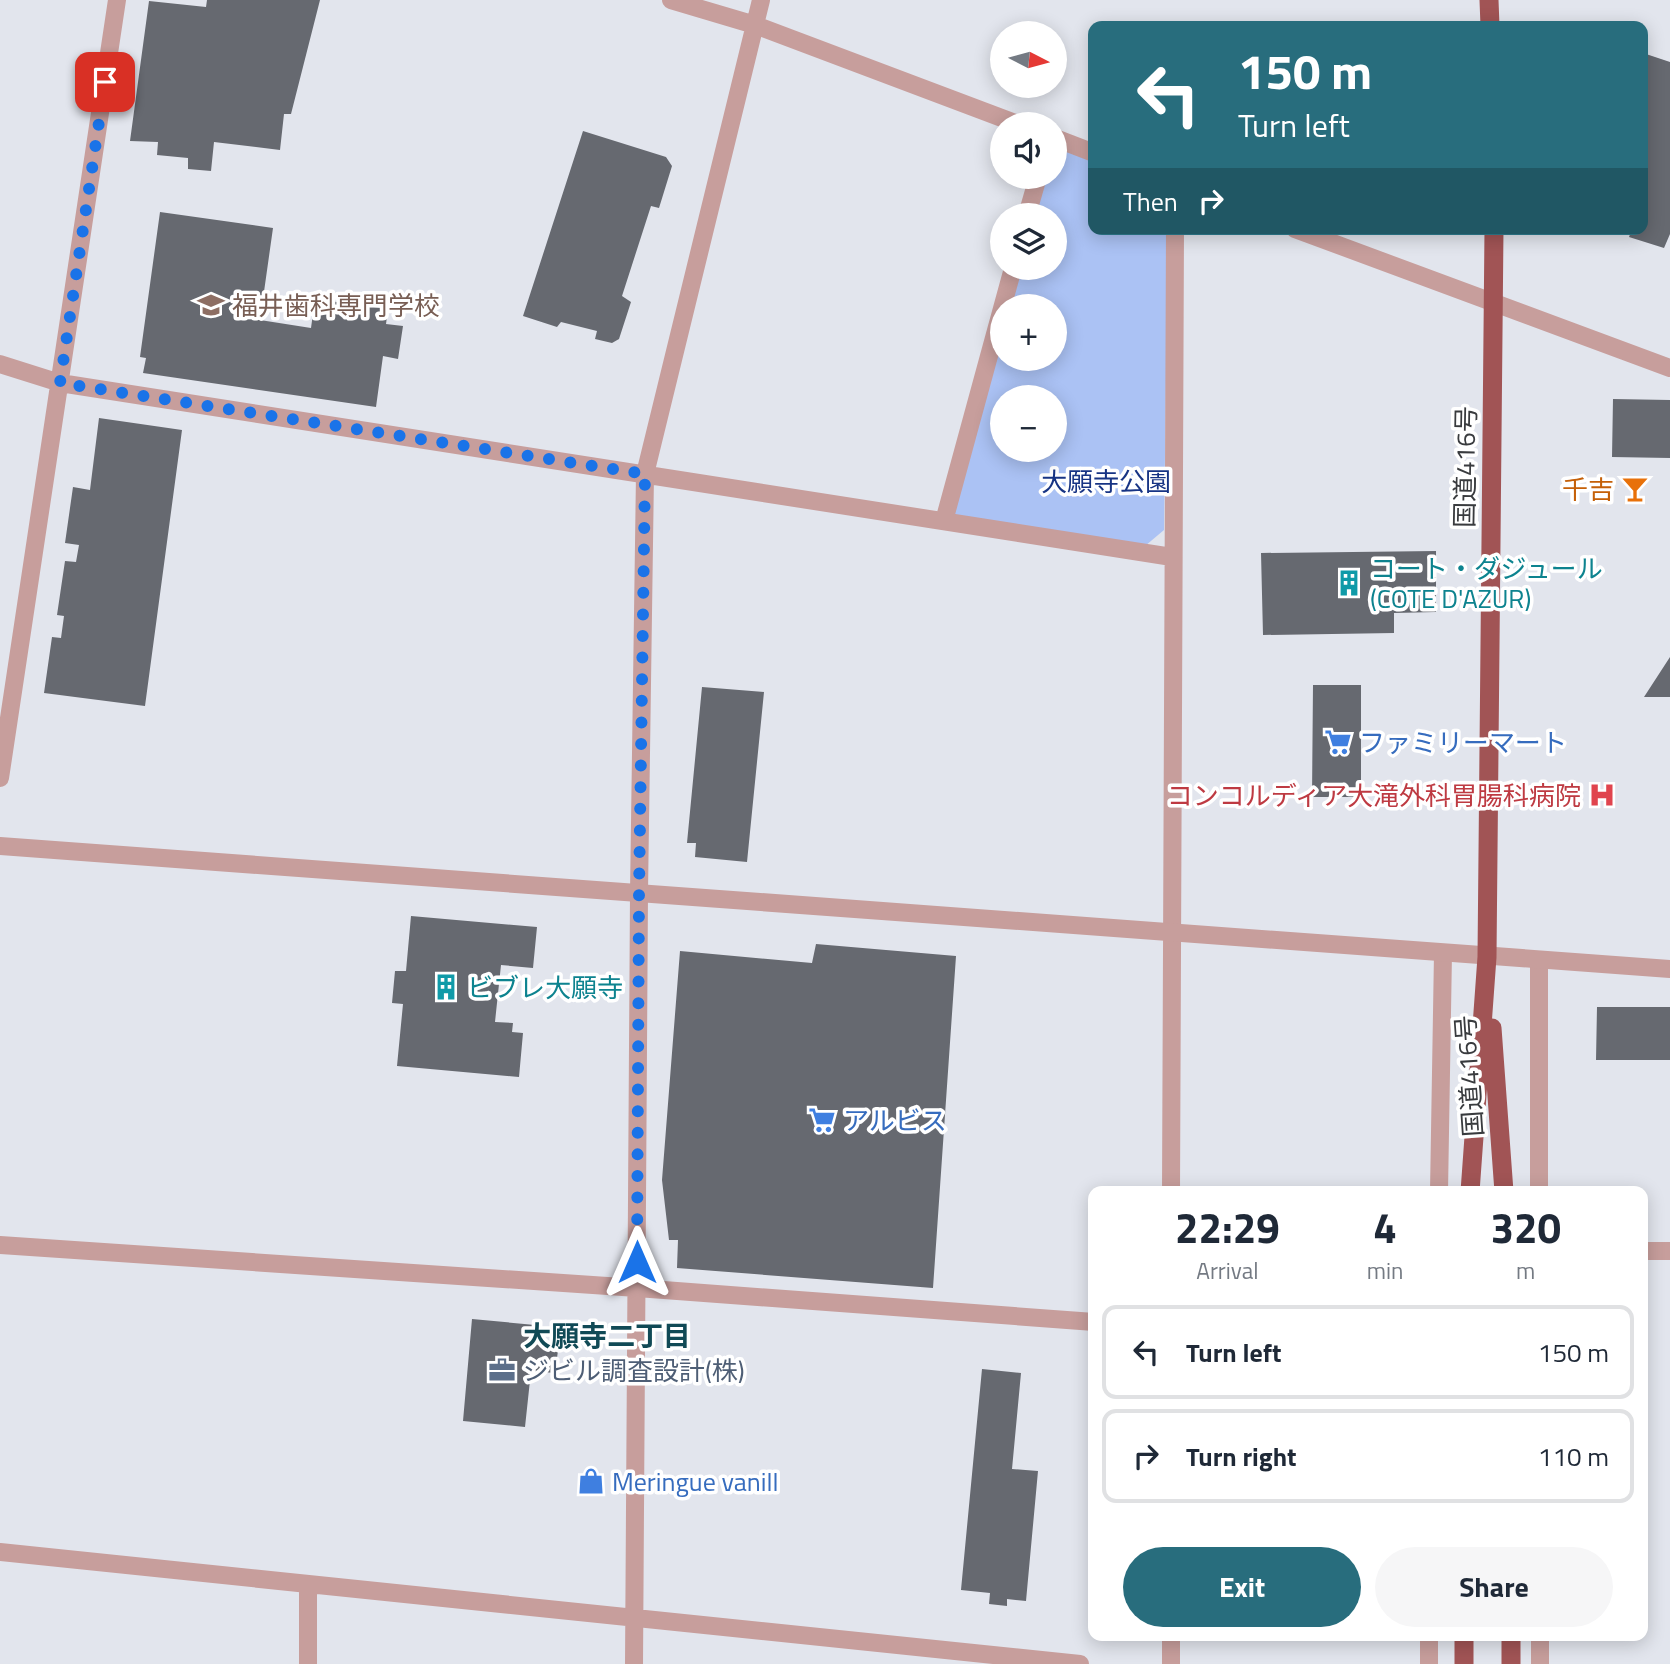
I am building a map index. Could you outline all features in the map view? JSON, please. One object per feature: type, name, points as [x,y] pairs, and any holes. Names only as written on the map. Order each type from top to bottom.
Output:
[{"type":"highway","points":[[1489,0],[1490,21]]},
{"type":"highway","name":"国道416号","points":[[1471,1186],[1487,957],[1494,235]]},
{"type":"highway","name":"国道416号","points":[[1487,957],[1504,1186]]},
{"type":"highway","points":[[1464,1641],[1464,1664]]},
{"type":"highway","points":[[1511,1641],[1511,1664]]},
{"type":"street","points":[[0,778],[117,0]]},
{"type":"street","points":[[671,0],[755,25],[990,113]]},
{"type":"street","points":[[634,1664],[639,893],[645,474],[761,0]]},
{"type":"street","points":[[1067,143],[1088,151]]},
{"type":"street","points":[[1171,1186],[1175,235]]},
{"type":"street","points":[[1312,235],[1670,369]]},
{"type":"street","points":[[944,521],[1010,280]]},
{"type":"street","points":[[0,364],[60,383],[1172,557]]},
{"type":"street","points":[[0,846],[1670,969]]},
{"type":"street","points":[[1438,1186],[1444,954]]},
{"type":"street","points":[[1539,960],[1539,1186]]},
{"type":"street","points":[[0,1245],[1088,1322]]},
{"type":"street","points":[[1648,1251],[1670,1251]]},
{"type":"street","points":[[0,1552],[635,1618],[919,1656],[1080,1664]]},
{"type":"street","points":[[307,1664],[308,1584]]},
{"type":"street","points":[[1171,1641],[1171,1664]]},
{"type":"street","points":[[1429,1641],[1429,1664]]},
{"type":"street","points":[[1540,1641],[1540,1664]]},
{"type":"green space","name":"大願寺公園","points":[[1067,151],[1088,159],[1088,235],[1168,235],[1164,530],[1145,546],[951,514],[991,371],[1067,371],[1067,294],[1012,294],[1016,280],[1067,280],[1067,203],[1037,203],[1042,189],[1067,189]]},
{"type":"building","points":[[207,0],[320,0],[291,114],[284,114],[280,150],[214,142],[211,171],[188,169],[188,158],[157,155],[158,142],[130,141],[149,1],[206,7]]},
{"type":"building","points":[[1648,55],[1670,62],[1670,234],[1664,248],[1629,237],[1648,235]]},
{"type":"building","points":[[583,131],[666,157],[672,166],[659,208],[651,206],[622,296],[631,302],[619,339],[612,343],[595,339],[597,331],[561,322],[557,327],[523,316]]},
{"type":"building","points":[[160,212],[273,228],[260,320],[311,328],[315,299],[388,309],[386,324],[403,326],[398,359],[383,356],[376,407],[143,373],[146,358],[140,357]]},
{"type":"building","points":[[1613,399],[1670,400],[1670,458],[1612,457]]},
{"type":"building","points":[[99,418],[182,430],[145,706],[44,693],[52,637],[61,638],[64,616],[57,615],[65,561],[76,562],[79,545],[65,543],[73,487],[90,490]]},
{"type":"building","name":"コート・ダジュール (COTE D'AZUR)","points":[[1436,551],[1436,612],[1394,613],[1394,633],[1263,635],[1261,553]]},
{"type":"building","points":[[1670,657],[1670,697],[1644,697]]},
{"type":"building","points":[[1313,685],[1361,685],[1361,797],[1312,797]]},
{"type":"building","points":[[702,687],[764,692],[747,862],[695,857],[696,843],[687,843]]},
{"type":"building","name":"ビブレ大願寺","points":[[411,916],[537,927],[533,968],[501,965],[495,1022],[513,1023],[512,1032],[523,1033],[519,1077],[397,1066],[403,1004],[392,1003],[395,971],[406,971]]},
{"type":"building","points":[[816,944],[956,956],[933,1288],[677,1268],[678,1240],[669,1240],[662,1180],[680,951],[812,963]]},
{"type":"building","points":[[1597,1007],[1670,1007],[1670,1060],[1596,1060]]},
{"type":"building","points":[[472,1319],[535,1325],[533,1340],[559,1343],[555,1373],[531,1371],[525,1427],[463,1421]]},
{"type":"building","points":[[982,1369],[1021,1373],[1012,1469],[1038,1471],[1026,1601],[1007,1599],[1007,1606],[989,1604],[990,1593],[961,1590]]},
{"type":"place","name":"福井歯科専門学校","points":[[211,305]]},
{"type":"place","name":"千吉","points":[[1635,489]]},
{"type":"place","name":"コート・ダジュール (COTE D'AZUR)","points":[[1349,583]]},
{"type":"place","name":"ファミリーマート","points":[[1338,742]]},
{"type":"place","name":"コンコルディア大滝外科胃腸科病院","points":[[1602,795]]},
{"type":"place","name":"ビブレ大願寺","points":[[446,987]]},
{"type":"place","name":"アルビス","points":[[822,1120]]},
{"type":"place","name":"ジビル調査設計(株)","points":[[502,1370]]},
{"type":"place","name":"Meringue vanill","points":[[591,1481]]},
{"type":"district","name":"大願寺二丁目","points":[[607,1335]]},
{"type":"route","points":[[105,82],[60,383],[645,474],[637,1262]]}]
